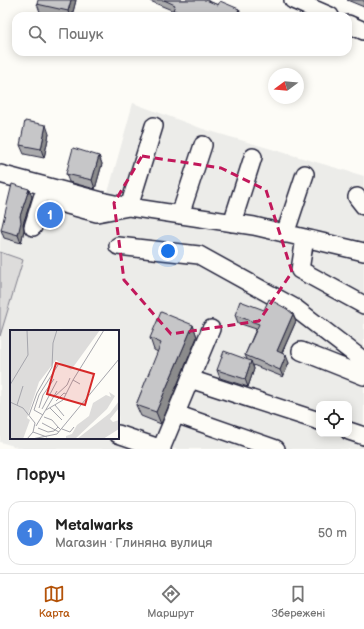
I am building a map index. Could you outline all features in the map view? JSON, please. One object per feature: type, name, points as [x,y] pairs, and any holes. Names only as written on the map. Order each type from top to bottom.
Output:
[{"type":"street","points":[[293,0],[321,12]]},
{"type":"street","points":[[352,26],[364,31]]},
{"type":"street","points":[[129,208],[154,126]]},
{"type":"street","points":[[180,215],[203,145]]},
{"type":"street","points":[[232,223],[253,157]]},
{"type":"street","points":[[0,174],[129,208],[254,226],[364,252]]},
{"type":"street","points":[[285,234],[305,174]]},
{"type":"street","points":[[33,228],[42,198],[97,213],[129,208]]},
{"type":"street","points":[[305,238],[300,270],[364,305]]},
{"type":"street","points":[[118,246],[199,256],[295,308],[364,360]]},
{"type":"street","points":[[119,434],[162,449],[212,329]]},
{"type":"street","points":[[301,351],[364,376]]},
{"type":"street","points":[[190,379],[316,420]]},
{"type":"street","points":[[176,414],[276,449]]},
{"type":"street","points":[[352,432],[364,436]]},
{"type":"highlighted area","points":[[142,156],[221,168],[266,190],[292,272],[259,321],[171,334],[124,280],[114,203]]},
{"type":"shaded area","points":[[133,103],[203,129],[364,176],[364,449],[24,449],[0,442],[0,242],[12,184],[107,196]]},
{"type":"shaded area","points":[[0,252],[23,260],[0,336]]},
{"type":"building","points":[[38,0],[71,0],[68,11],[37,4]]},
{"type":"building","points":[[164,0],[206,0],[218,5],[220,1],[239,9],[238,12],[178,12],[173,10],[175,5]]},
{"type":"building","points":[[25,121],[46,125],[41,149],[20,145]]},
{"type":"building","points":[[73,148],[99,156],[92,180],[66,174]]},
{"type":"building","points":[[12,184],[29,189],[20,216],[21,222],[18,235],[1,230]]},
{"type":"building","points":[[46,202],[55,204],[51,220],[41,217]]},
{"type":"building","points":[[269,299],[293,314],[277,351],[286,355],[280,370],[245,355],[259,324],[235,315],[240,301],[264,310]]},
{"type":"building","points":[[161,312],[193,325],[156,412],[136,405],[161,343],[150,338]]},
{"type":"building","points":[[224,351],[251,361],[245,379],[217,370]]},
{"type":"place","name":"Metalwarks","points":[[50,215]]}]
